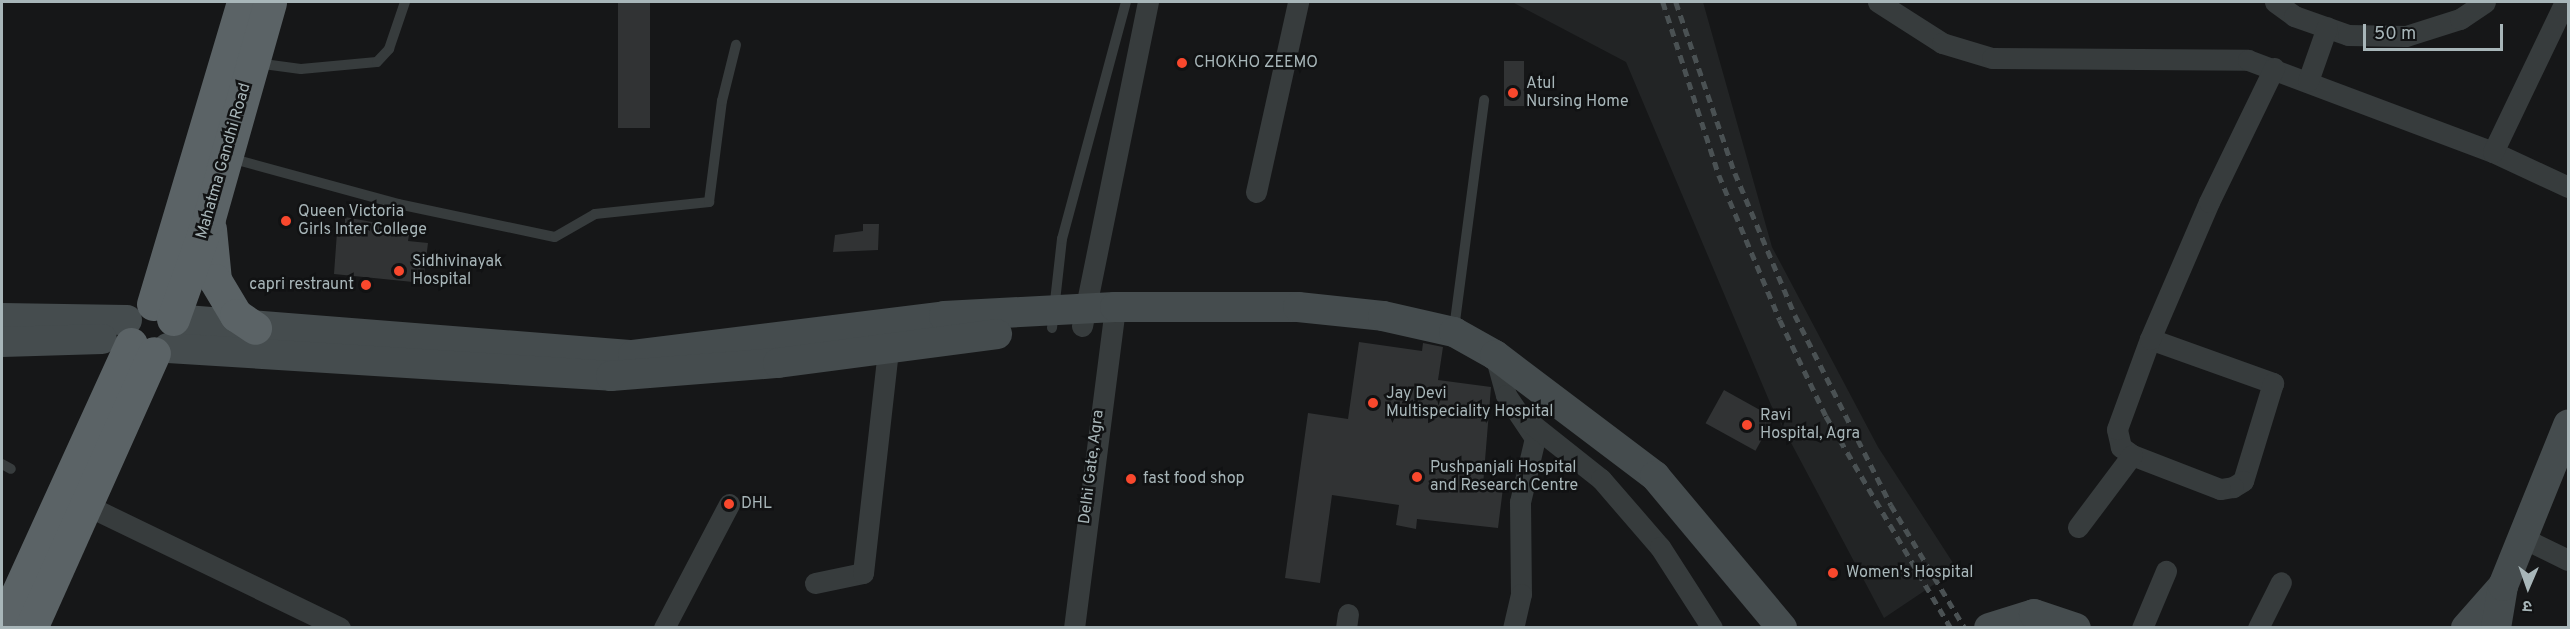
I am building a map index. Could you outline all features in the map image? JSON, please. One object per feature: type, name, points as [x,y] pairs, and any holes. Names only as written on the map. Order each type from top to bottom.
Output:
[{"type":"highway","name":"Mahatma Gandhi Road","points":[[31,627],[86,505],[147,332],[243,2]]},
{"type":"highway","name":"Mahatma Gandhi Road","points":[[2,627],[147,332],[209,218],[270,2]]},
{"type":"highway","points":[[209,218],[215,280],[236,315],[255,328]]},
{"type":"main road","points":[[2,342],[147,332],[255,328],[513,360],[611,376],[890,335],[1122,312],[1298,307],[1383,316],[1454,332],[1495,355],[1655,476],[1782,627]]},
{"type":"main road","points":[[2,318],[147,332],[513,360]]},
{"type":"main road","points":[[2496,627],[2504,586],[2568,425]]},
{"type":"main road","points":[[2466,627],[2504,586]]},
{"type":"main road","points":[[1989,627],[2034,614],[2076,627]]},
{"type":"street","points":[[1082,317],[1148,2]]},
{"type":"street","points":[[1256,192],[1298,2]]},
{"type":"street","points":[[1878,2],[1942,43],[1992,58],[2206,57],[2274,68],[2493,152],[2568,187]]},
{"type":"street","points":[[2276,2],[2294,16],[2348,34],[2406,36],[2460,19],[2484,2]]},
{"type":"street","points":[[2493,152],[2565,2]]},
{"type":"street","points":[[2308,81],[2327,27]]},
{"type":"street","points":[[2150,339],[2271,381],[2274,390],[2243,481],[2233,487],[2220,489],[2132,455],[2121,447],[2116,429],[2150,339],[2274,68]]},
{"type":"street","name":"Delhi Gate, Agra","points":[[1074,627],[1122,312]]},
{"type":"street","points":[[815,584],[863,573],[890,335]]},
{"type":"street","points":[[1495,355],[1506,395],[1526,420],[1601,479],[1660,547],[1712,627]]},
{"type":"street","points":[[1513,627],[1521,594],[1520,502],[1536,451],[1526,420]]},
{"type":"street","points":[[2078,527],[2132,455]]},
{"type":"street","points":[[664,627],[729,504]]},
{"type":"street","points":[[86,505],[340,627]]},
{"type":"street","points":[[2523,538],[2568,560]]},
{"type":"street","points":[[2142,627],[2166,571]]},
{"type":"street","points":[[2258,627],[2281,582]]},
{"type":"lane","points":[[253,62],[301,69],[377,62],[389,49],[405,2]]},
{"type":"lane","points":[[1052,320],[1062,239],[1126,2]]},
{"type":"lane","points":[[226,157],[398,204],[555,237],[595,214],[709,202],[722,101],[736,45]]},
{"type":"lane","points":[[1454,332],[1484,100]]},
{"type":"shaded area","points":[[1512,2],[1703,2],[1772,247],[1878,447],[1957,569],[1884,618],[1771,405],[1626,62]]},
{"type":"building","points":[[618,2],[650,2],[650,128],[618,128]]},
{"type":"building","points":[[1504,61],[1524,61],[1524,106],[1504,106]]},
{"type":"building","points":[[345,217],[410,229],[408,241],[428,243],[423,283],[334,274],[337,232],[345,233]]},
{"type":"building","points":[[863,224],[879,224],[878,250],[833,252],[835,235],[863,231]]},
{"type":"building","points":[[1359,342],[1422,351],[1423,343],[1443,347],[1438,380],[1491,387],[1483,485],[1503,488],[1498,528],[1417,519],[1416,529],[1396,525],[1399,505],[1332,495],[1320,583],[1285,578],[1308,413],[1348,419]]},
{"type":"building","points":[[1724,390],[1774,418],[1755,451],[1706,423]]},
{"type":"railway","points":[[1663,2],[1719,175],[1780,320],[1826,416],[1951,628]]},
{"type":"railway","points":[[1676,2],[1735,173],[1795,315],[1891,505],[1965,628]]},
{"type":"place","name":"CHOKHO ZEEMO","points":[[1182,63]]},
{"type":"place","name":"Atul Nursing Home","points":[[1513,93]]},
{"type":"place","name":"Queen Victoria Girls Inter College","points":[[286,221]]},
{"type":"place","name":"Sidhivinayak Hospital","points":[[399,271]]},
{"type":"place","name":"capri restraunt","points":[[366,285]]},
{"type":"place","name":"Jay Devi Multispeciality Hospital","points":[[1373,403]]},
{"type":"place","name":"Ravi Hospital, Agra","points":[[1747,425]]},
{"type":"place","name":"Pushpanjali Hospital and Research Centre","points":[[1417,477]]},
{"type":"place","name":"fast food shop","points":[[1131,479]]},
{"type":"place","name":"DHL","points":[[729,504]]},
{"type":"place","name":"Women's Hospital","points":[[1833,573]]}]
